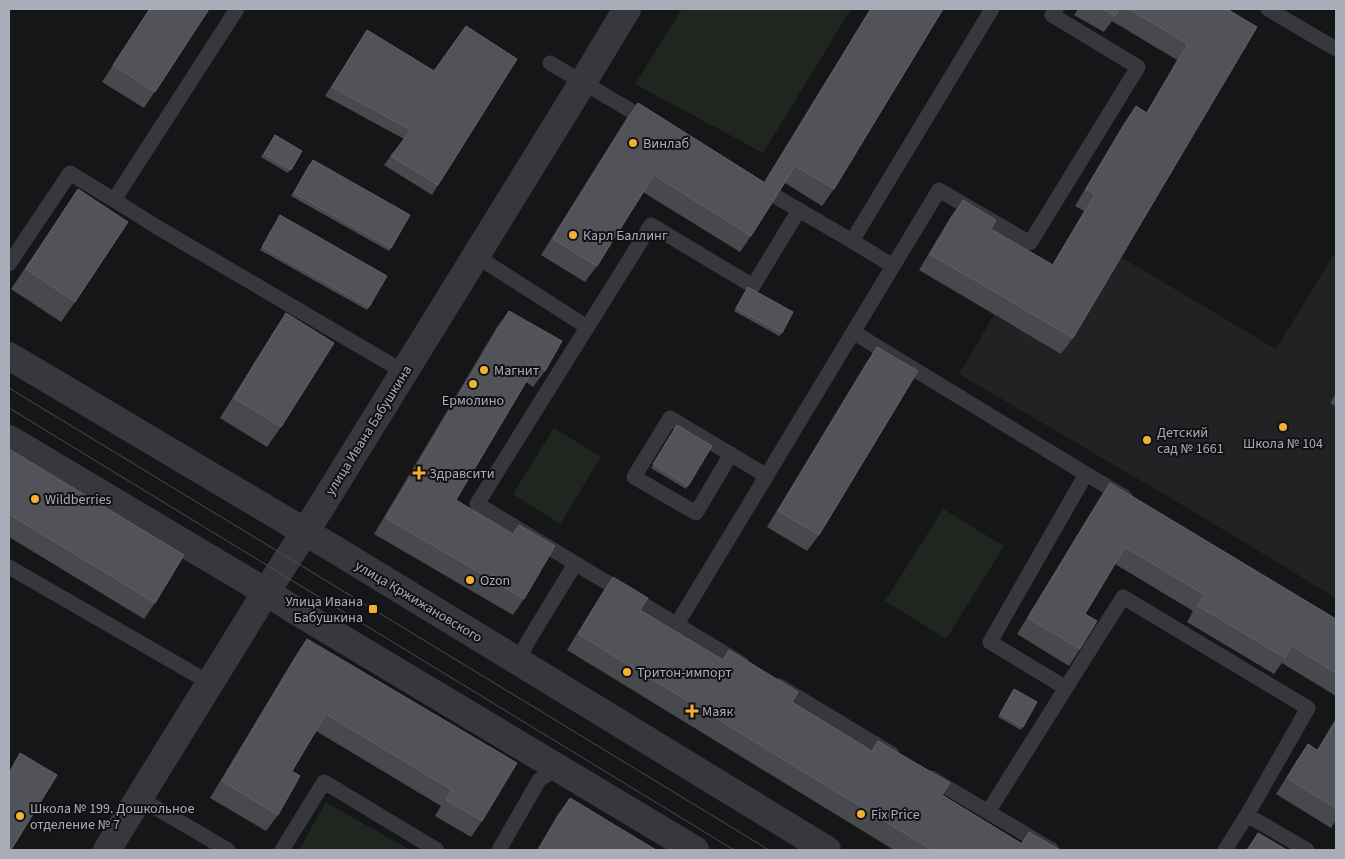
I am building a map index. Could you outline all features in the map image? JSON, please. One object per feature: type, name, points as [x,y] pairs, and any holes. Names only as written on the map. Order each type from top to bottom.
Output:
[{"type":"street","name":"улица Ивана Бабушкина","points":[[108,850],[627,9]]},
{"type":"street","name":"улица Кржижановского","points":[[9,356],[306,532],[827,850]]},
{"type":"street","points":[[9,439],[695,850]]},
{"type":"lane","points":[[114,200],[237,9]]},
{"type":"lane","points":[[852,241],[992,9]]},
{"type":"lane","points":[[677,624],[939,190],[1030,243],[1138,66],[1052,14],[1056,9]]},
{"type":"lane","points":[[1268,9],[1336,49]]},
{"type":"lane","points":[[550,63],[661,128]]},
{"type":"lane","points":[[9,264],[70,173],[157,228],[404,372]]},
{"type":"lane","points":[[775,196],[893,266]]},
{"type":"lane","points":[[751,669],[477,504],[650,225],[753,286],[799,210]]},
{"type":"lane","points":[[476,256],[587,327]]},
{"type":"lane","points":[[853,332],[1138,504]]},
{"type":"lane","points":[[731,454],[696,513],[634,477],[670,418],[731,454],[767,476]]},
{"type":"lane","points":[[1066,688],[990,642],[1086,474]]},
{"type":"lane","points":[[517,661],[576,564]]},
{"type":"lane","points":[[9,567],[210,683]]},
{"type":"lane","points":[[988,812],[1123,597],[1308,708],[1225,850]]},
{"type":"lane","points":[[767,679],[1052,850]]},
{"type":"lane","points":[[498,850],[539,780],[558,768]]},
{"type":"lane","points":[[282,850],[324,782],[437,850]]},
{"type":"lane","points":[[139,798],[228,850]]},
{"type":"lane","points":[[1247,815],[1307,850]]},
{"type":"shaded area","points":[[682,9],[851,9],[763,153],[635,84]]},
{"type":"shaded area","points":[[1336,251],[1336,598],[959,374],[994,315],[1062,354],[1119,256],[1276,349]]},
{"type":"shaded area","points":[[554,428],[601,457],[560,524],[513,494]]},
{"type":"shaded area","points":[[943,509],[1004,546],[946,639],[885,601]]},
{"type":"shaded area","points":[[326,802],[410,850],[299,850]]},
{"type":"building","points":[[150,9],[209,9],[155,92],[113,65]]},
{"type":"building","points":[[871,9],[943,9],[834,189],[795,166],[751,236],[654,175],[597,266],[553,239],[638,103],[765,183]]},
{"type":"building","points":[[1103,9],[1119,9],[1115,16]]},
{"type":"building","points":[[1129,9],[1227,9],[1257,27],[1073,338],[930,254],[963,200],[996,220],[991,229],[1053,265],[1095,195],[1086,189],[1136,106],[1147,113],[1188,44]]},
{"type":"building","points":[[466,26],[517,59],[438,185],[391,156],[411,130],[332,87],[367,30],[434,71]]},
{"type":"building","points":[[275,135],[302,151],[291,170],[264,154]]},
{"type":"building","points":[[313,160],[410,215],[391,248],[294,193]]},
{"type":"building","points":[[78,189],[128,222],[75,302],[26,269]]},
{"type":"building","points":[[280,215],[387,276],[369,307],[262,247]]},
{"type":"building","points":[[748,287],[793,312],[782,333],[736,308]]},
{"type":"building","points":[[509,311],[562,341],[545,371],[536,365],[456,500],[513,534],[519,525],[555,546],[524,599],[386,518]]},
{"type":"building","points":[[286,313],[334,343],[281,427],[234,398]]},
{"type":"building","points":[[877,347],[918,371],[819,535],[778,511]]},
{"type":"building","points":[[677,425],[712,446],[688,486],[653,464]]},
{"type":"building","points":[[9,449],[184,555],[155,603],[9,514]]},
{"type":"building","points":[[1110,483],[1336,619],[1336,673],[1292,646],[1285,658],[1198,606],[1205,595],[1125,547],[1085,614],[1097,621],[1080,649],[1028,618]]},
{"type":"building","points":[[613,577],[648,598],[640,610],[723,660],[729,650],[798,692],[792,702],[872,751],[878,741],[950,783],[942,795],[1022,844],[1029,832],[1060,850],[932,850],[578,634]]},
{"type":"building","points":[[307,639],[517,763],[482,821],[446,800],[452,790],[326,714],[292,771],[300,776],[278,815],[222,781]]},
{"type":"building","points":[[1014,689],[1037,702],[1023,727],[1000,714]]},
{"type":"building","points":[[1336,721],[1336,808],[1287,778],[1308,744],[1318,751]]},
{"type":"building","name":"Школа № 199. Дошкольное отделение № 7","points":[[20,753],[57,775],[11,850],[9,850],[9,773]]},
{"type":"building","points":[[570,798],[656,850],[538,850]]},
{"type":"building","points":[[1258,833],[1287,850],[1248,850]]},
{"type":"tram line","points":[[9,388],[769,850]]},
{"type":"tram line","points":[[9,408],[734,850]]},
{"type":"place","name":"Винлаб","points":[[633,143]]},
{"type":"place","name":"Карл Баллинг","points":[[573,235]]},
{"type":"place","name":"Магнит","points":[[484,370]]},
{"type":"place","name":"Ермолино","points":[[473,384]]},
{"type":"place","name":"Школа № 104","points":[[1283,427]]},
{"type":"place","name":"Детский сад № 1661","points":[[1147,440]]},
{"type":"place","name":"Здравсити","points":[[419,473]]},
{"type":"place","name":"Wildberries","points":[[35,499]]},
{"type":"place","name":"Ozon","points":[[470,580]]},
{"type":"place","name":"Улица Ивана Бабушкина","points":[[373,609]]},
{"type":"place","name":"Тритон-импорт","points":[[627,672]]},
{"type":"place","name":"Маяк","points":[[692,711]]},
{"type":"place","name":"Fix Price","points":[[861,814]]},
{"type":"place","name":"Школа № 199. Дошкольное отделение № 7","points":[[20,816]]}]
